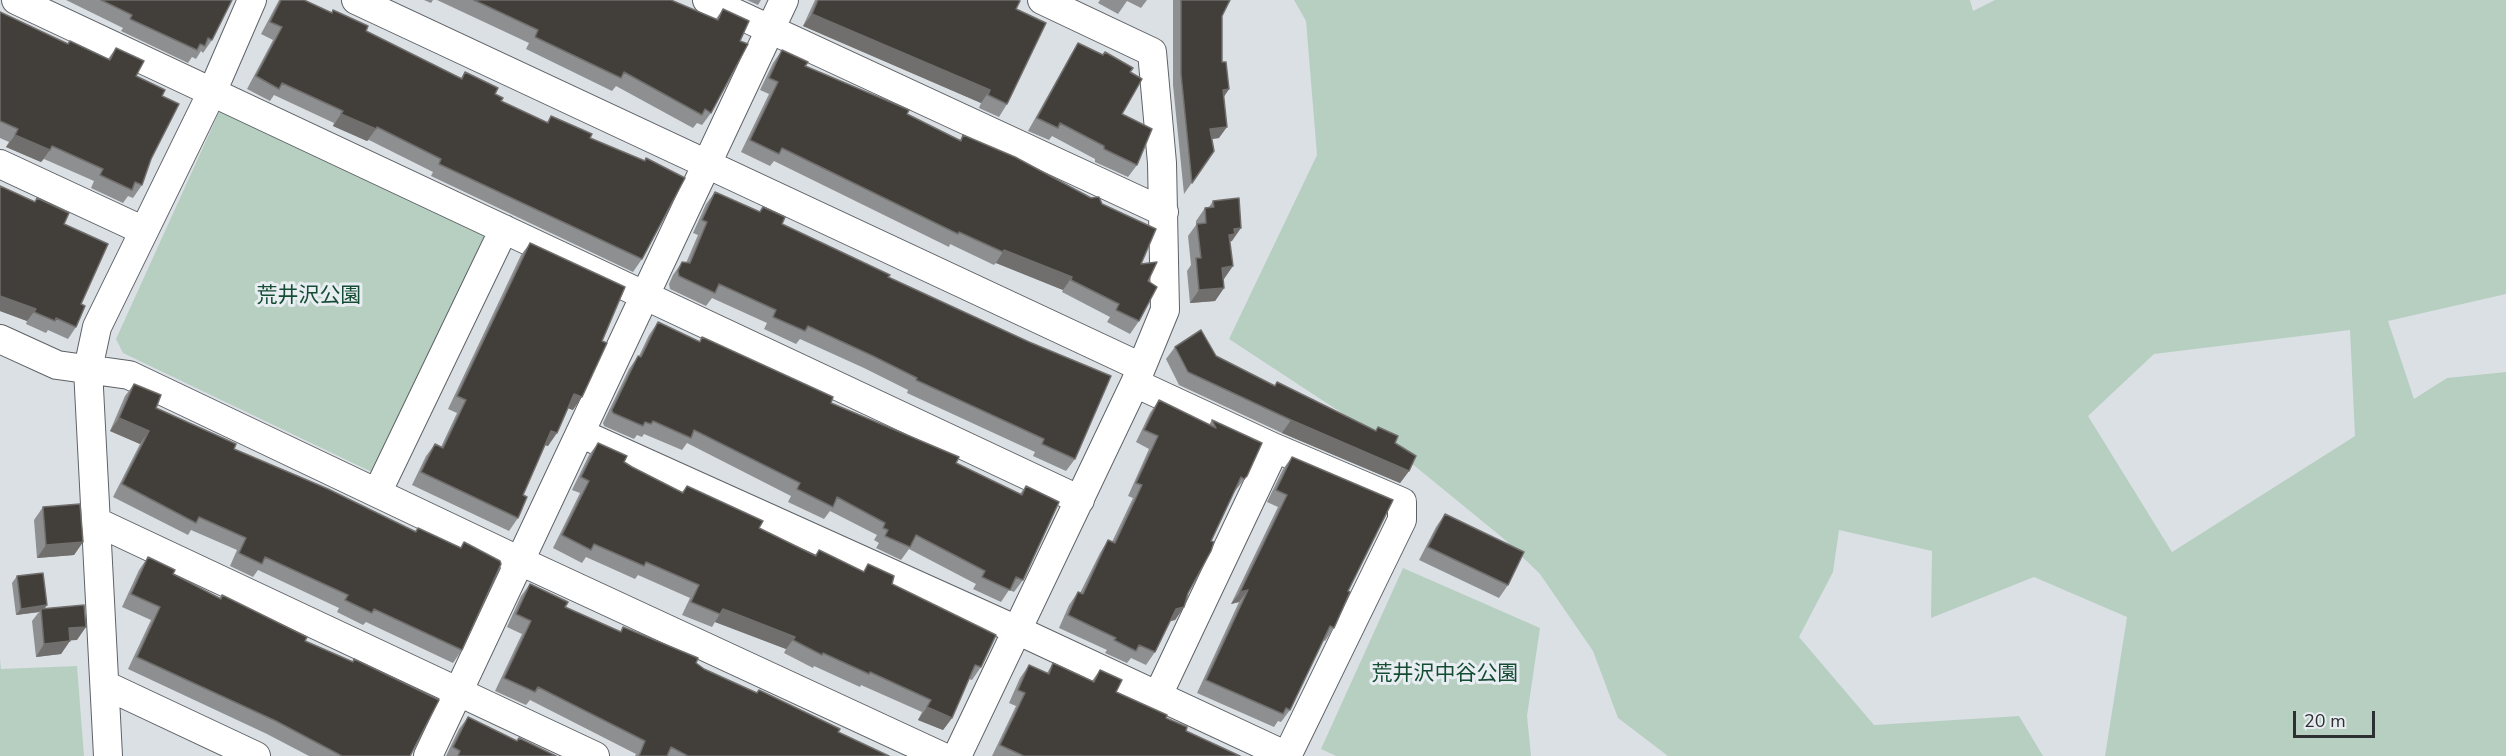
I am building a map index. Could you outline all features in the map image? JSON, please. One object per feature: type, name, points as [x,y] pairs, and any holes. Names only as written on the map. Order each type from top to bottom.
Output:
[{"type":"street","points":[[16,0],[213,90],[1080,500]]},
{"type":"street","points":[[108,756],[95,521],[83,468],[88,369],[97,327],[142,230],[213,90],[252,0]]},
{"type":"street","points":[[356,0],[707,164],[1138,375],[1275,448],[1402,502],[1402,520],[1287,756],[1019,631],[580,433]]},
{"type":"street","points":[[707,0],[1164,212]]},
{"type":"street","points":[[428,756],[784,0]]},
{"type":"street","points":[[957,756],[1019,631],[1138,375],[1165,310],[1164,212],[1152,52],[1042,0]]},
{"type":"street","points":[[0,164],[142,230]]},
{"type":"street","points":[[377,493],[504,229]]},
{"type":"street","points":[[0,339],[57,365],[129,375],[520,561],[941,756]]},
{"type":"street","points":[[1158,695],[1275,448]]},
{"type":"street","points":[[95,521],[595,756]]},
{"type":"street","points":[[105,685],[256,756]]},
{"type":"green space","points":[[1294,0],[1970,0],[1973,11],[1995,0],[2506,0],[2506,294],[2388,321],[2414,399],[2447,378],[2506,372],[2506,756],[2105,756],[2127,617],[2034,577],[1931,618],[1932,551],[1839,530],[1833,572],[1799,637],[1874,725],[2019,716],[2043,756],[1668,756],[1618,718],[1593,651],[1540,574],[1504,539],[1383,440],[1229,339],[1317,155],[1306,21]],"holes":[[[2350,330],[2355,436],[2172,552],[2088,416],[2154,354]]]},
{"type":"green space","name":"荒井沢公園","points":[[220,110],[488,237],[378,475],[123,353],[116,339]]},
{"type":"green space","name":"荒井沢中谷公園","points":[[1403,568],[1540,628],[1527,716],[1531,756],[1336,756],[1321,749]]},
{"type":"green space","points":[[0,659],[1,669],[77,666],[84,756],[0,756]]},
{"type":"building","points":[[101,0],[232,0],[212,40],[208,38],[205,46],[200,44],[197,50],[130,19],[132,15]]},
{"type":"building","points":[[281,0],[304,0],[332,13],[333,10],[368,26],[366,31],[462,79],[465,72],[498,88],[495,94],[503,98],[501,101],[548,123],[551,116],[592,134],[590,138],[645,161],[646,158],[685,178],[642,259],[439,164],[441,159],[377,127],[376,129],[341,114],[343,111],[282,83],[279,89],[256,76],[282,27],[270,22]]},
{"type":"building","points":[[474,0],[671,0],[718,20],[723,9],[749,21],[740,41],[748,44],[711,113],[705,109],[702,115],[624,72],[621,78],[535,37],[538,30]]},
{"type":"building","points":[[818,0],[1018,0],[1020,1],[1016,9],[1046,23],[1007,104],[988,95],[990,90],[812,14]]},
{"type":"building","points":[[1181,0],[1230,0],[1222,16],[1222,62],[1226,62],[1229,89],[1223,90],[1227,127],[1210,129],[1214,151],[1192,183],[1181,74]]},
{"type":"building","points":[[0,12],[68,44],[70,41],[110,60],[116,48],[144,61],[136,76],[165,90],[162,96],[179,104],[151,159],[142,185],[135,182],[132,190],[100,175],[103,169],[52,146],[50,150],[15,135],[18,129],[0,121]]},
{"type":"building","points":[[1078,43],[1103,55],[1105,52],[1133,68],[1130,72],[1142,79],[1122,114],[1152,129],[1137,165],[1060,123],[1058,128],[1037,118]]},
{"type":"building","points":[[782,50],[808,62],[805,66],[909,110],[907,114],[961,141],[963,135],[1015,157],[1091,198],[1099,197],[1102,204],[1156,229],[1141,264],[1157,262],[1148,281],[1157,287],[1139,321],[1116,310],[1119,304],[1071,280],[1072,277],[1004,250],[1003,252],[959,232],[958,234],[782,148],[779,154],[750,140],[778,82],[769,78]]},
{"type":"building","points":[[0,186],[35,202],[37,198],[69,213],[64,224],[108,244],[81,304],[85,306],[76,327],[56,318],[55,321],[34,312],[36,309],[0,296]]},
{"type":"building","points":[[715,192],[760,212],[763,207],[785,217],[782,224],[890,275],[888,277],[1029,342],[1111,376],[1075,459],[1042,444],[1044,439],[916,380],[917,378],[873,356],[808,326],[805,331],[773,317],[776,310],[719,284],[715,293],[679,276],[678,271],[682,262],[690,263],[707,222],[702,220]]},
{"type":"building","points":[[1239,198],[1241,228],[1234,229],[1235,234],[1229,235],[1233,266],[1222,268],[1224,288],[1199,290],[1196,258],[1201,258],[1197,224],[1206,223],[1205,208],[1214,207],[1213,201]]},
{"type":"building","points":[[530,243],[625,287],[602,341],[607,343],[582,397],[574,394],[557,433],[551,431],[523,495],[527,497],[518,518],[421,472],[435,444],[443,448],[466,400],[457,396]]},
{"type":"building","points":[[658,322],[700,342],[702,337],[833,397],[831,403],[959,457],[956,463],[1022,495],[1026,486],[1059,502],[1023,580],[1016,577],[1010,590],[982,577],[985,571],[916,535],[910,547],[885,536],[888,530],[883,528],[885,523],[837,497],[833,507],[797,489],[800,483],[694,430],[691,438],[653,421],[651,424],[645,422],[643,426],[613,413],[612,410],[638,356],[641,357]]},
{"type":"building","points":[[1201,330],[1216,356],[1275,386],[1277,382],[1376,431],[1378,427],[1398,436],[1395,443],[1416,456],[1409,471],[1188,372],[1175,347]]},
{"type":"building","points":[[134,384],[161,395],[156,408],[236,444],[234,449],[328,489],[416,532],[418,528],[461,548],[464,542],[500,561],[501,564],[462,650],[374,609],[372,613],[345,600],[348,595],[265,557],[262,564],[239,553],[246,538],[199,517],[196,523],[122,484],[149,431],[119,418]]},
{"type":"building","points":[[1159,400],[1216,428],[1212,420],[1262,443],[1247,476],[1244,479],[1241,477],[1211,541],[1214,542],[1211,551],[1188,593],[1184,607],[1176,609],[1155,652],[1139,645],[1136,651],[1114,640],[1116,638],[1068,615],[1078,592],[1083,594],[1108,540],[1115,543],[1142,485],[1136,483],[1158,436],[1144,430]]},
{"type":"building","points":[[598,443],[627,456],[624,462],[683,493],[687,486],[763,521],[759,528],[816,556],[819,550],[864,572],[868,564],[894,576],[892,584],[996,635],[981,667],[975,665],[952,718],[927,707],[931,700],[870,672],[869,674],[823,653],[822,655],[793,640],[795,637],[723,609],[720,614],[691,602],[699,585],[646,562],[644,566],[594,544],[591,550],[562,535],[589,481],[581,477]]},
{"type":"building","points":[[1292,457],[1393,500],[1348,591],[1350,592],[1334,628],[1330,626],[1290,710],[1286,708],[1283,714],[1206,680],[1248,590],[1240,592],[1287,495],[1276,490]]},
{"type":"building","points":[[80,504],[83,542],[46,545],[43,507]]},
{"type":"building","points":[[1445,514],[1524,552],[1508,585],[1428,547]]},
{"type":"building","points":[[148,557],[175,570],[173,574],[221,599],[222,595],[307,637],[305,641],[353,662],[354,659],[439,700],[410,756],[342,756],[276,721],[137,657],[160,607],[131,594]]},
{"type":"building","points":[[43,573],[47,605],[21,609],[17,576]]},
{"type":"building","points":[[530,584],[568,602],[565,607],[621,632],[623,627],[698,658],[696,663],[704,669],[757,693],[759,690],[840,729],[838,732],[889,756],[688,756],[671,747],[667,756],[639,756],[645,741],[538,687],[535,692],[504,678],[531,621],[516,614]]},
{"type":"building","points":[[84,605],[86,627],[69,628],[70,641],[44,644],[41,609]]},
{"type":"building","points":[[1053,663],[1094,682],[1100,670],[1122,680],[1116,692],[1167,715],[1166,718],[1187,727],[1186,731],[1240,756],[1024,756],[1000,745],[1025,693],[1018,690],[1029,665],[1049,674]]},
{"type":"building","points":[[468,717],[517,741],[519,738],[556,756],[458,756],[460,751],[453,747]]}]
